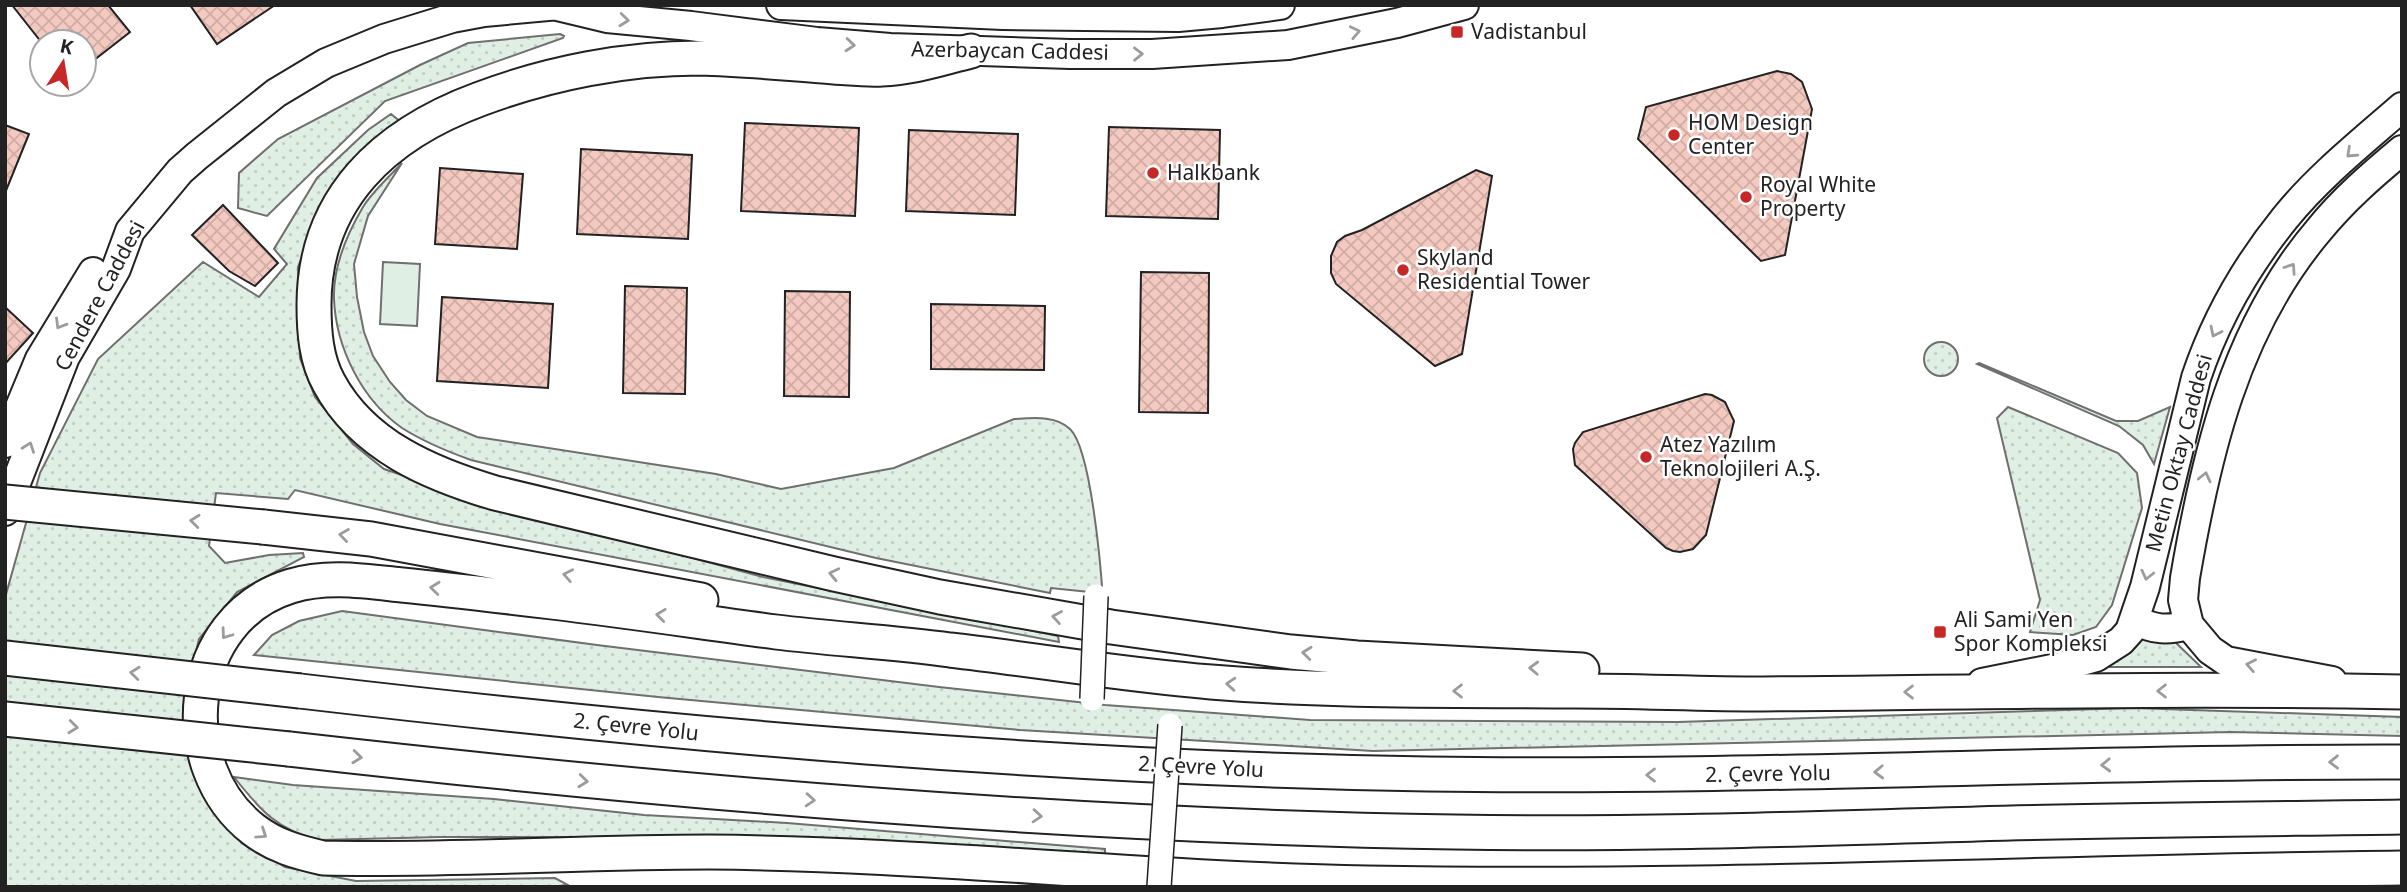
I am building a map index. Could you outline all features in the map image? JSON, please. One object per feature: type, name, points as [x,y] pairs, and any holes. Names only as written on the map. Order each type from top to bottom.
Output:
[{"type":"highway","points":[[971,51],[914,65],[881,69],[700,58],[622,63],[545,79],[482,98],[426,123],[398,140],[372,161],[336,213],[324,240],[317,264],[314,315],[316,343],[330,383],[358,421],[397,453],[427,470],[456,481],[809,568],[940,597],[1111,627],[1304,653],[1464,665],[1639,672],[1738,672],[1814,679],[1870,692]]},
{"type":"highway","points":[[5,502],[323,533],[454,553],[947,649]]},
{"type":"highway","points":[[2396,692],[1948,691],[1712,694],[1290,688],[1114,672],[947,649],[779,632],[441,589],[327,579],[291,586],[265,597],[246,610],[229,628],[216,648],[207,668],[200,708],[205,760],[213,779],[241,819],[263,837],[290,850],[323,858],[711,852],[1261,880],[1623,885],[2402,868]]},
{"type":"highway","name":"2. Çevre Yolu","points":[[5,658],[553,719],[860,748],[1256,770],[1689,775],[2402,762]]},
{"type":"highway","points":[[5,719],[479,771],[731,795],[1109,820],[1454,832],[1592,833],[2402,817]]},
{"type":"main road","name":"Azerbaycan Caddesi","points":[[558,5],[607,18],[817,42],[971,51],[1152,54],[1288,45],[1397,23],[1464,5]]},
{"type":"main road","name":"Cendere Caddesi","points":[[5,511],[65,357],[116,268],[130,231],[180,171],[276,93],[326,63],[384,39],[452,18],[558,5]]},
{"type":"main road","name":"Azerbaycan Caddesi","points":[[781,5],[881,11],[1066,16],[1178,16],[1280,5]]},
{"type":"main road","points":[[1251,10],[1258,28],[1268,39],[1288,45]]},
{"type":"main road","name":"Metin Oktay Caddesi","points":[[1948,691],[2096,657],[2130,631],[2196,378],[2222,316],[2260,252],[2285,218],[2327,174],[2402,107]]},
{"type":"main road","name":"Metin Oktay Caddesi","points":[[2189,625],[2183,600],[2192,538],[2219,420],[2248,344],[2270,301],[2316,232],[2356,190],[2402,149]]},
{"type":"main road","points":[[5,443],[40,359],[56,330],[92,274],[130,231]]},
{"type":"main road","points":[[2135,619],[2158,629],[2169,630],[2189,625],[2210,650],[2226,660],[2396,692]]},
{"type":"street","points":[[1092,699],[1096,596]]},
{"type":"street","points":[[1159,887],[1170,725]]},
{"type":"green space","points":[[560,34],[563,38],[385,101],[267,216],[238,208],[239,173],[278,139],[468,43]]},
{"type":"green space","points":[[391,114],[402,123],[314,226],[298,267],[300,358],[315,397],[353,444],[384,469],[468,497],[763,577],[1058,636],[1059,642],[440,524],[295,490],[288,499],[216,493],[209,546],[225,563],[269,555],[303,553],[304,557],[237,592],[199,639],[183,708],[193,771],[220,819],[240,839],[285,867],[356,881],[555,878],[568,885],[5,887],[5,598],[40,473],[98,359],[203,262],[259,297],[287,264],[274,249],[317,178],[368,130]]},
{"type":"green space","points":[[402,163],[368,216],[354,264],[357,297],[364,332],[373,356],[406,400],[427,416],[477,437],[716,474],[781,489],[894,468],[1014,419],[1051,419],[1070,429],[1084,460],[1094,510],[1103,601],[1099,593],[1051,588],[1050,593],[876,558],[471,460],[435,446],[402,428],[375,403],[354,371],[340,336],[334,287],[342,252],[363,207]]},
{"type":"green space","points":[[383,262],[420,264],[417,326],[380,324]]},
{"type":"green space","points":[[1941,342],[1953,347],[1958,359],[1953,371],[1941,376],[1929,371],[1924,359],[1929,347]]},
{"type":"green space","points":[[1977,364],[2116,421],[2138,421],[2170,407],[2154,464],[2143,445],[2119,426]]},
{"type":"green space","points":[[2008,407],[2118,453],[2137,473],[2142,508],[2112,605],[2096,627],[2073,635],[2030,632],[2040,600],[1997,418]]},
{"type":"green space","points":[[342,611],[939,687],[1105,705],[1310,720],[1678,722],[2133,708],[2402,717],[2402,736],[2231,732],[1373,751],[1020,730],[658,697],[254,655],[272,635],[299,621]]},
{"type":"green space","points":[[2137,637],[2172,639],[2201,667],[2102,667]]},
{"type":"green space","points":[[234,777],[293,785],[494,799],[644,815],[787,823],[1105,849],[1105,857],[645,837],[320,840],[292,831],[271,818]]},
{"type":"building","points":[[12,5],[108,5],[130,32],[98,57],[98,28],[30,28]]},
{"type":"building","points":[[190,5],[275,5],[217,44]]},
{"type":"building","name":"Royal White Property","points":[[1777,71],[1791,74],[1802,82],[1812,109],[1785,255],[1761,261],[1638,139],[1646,107]]},
{"type":"building","points":[[745,123],[859,128],[855,216],[741,211]]},
{"type":"building","points":[[5,125],[29,134],[5,193]]},
{"type":"building","points":[[1109,127],[1220,130],[1218,219],[1106,216]]},
{"type":"building","points":[[909,130],[1018,134],[1015,215],[906,211]]},
{"type":"building","points":[[581,149],[692,155],[688,239],[577,234]]},
{"type":"building","points":[[440,168],[523,174],[517,249],[435,244]]},
{"type":"building","name":"Skyland Residential Tower","points":[[1476,170],[1492,176],[1462,354],[1435,366],[1336,284],[1331,273],[1331,256],[1337,242],[1345,236],[1362,230]]},
{"type":"building","points":[[223,205],[278,263],[255,286],[229,271],[192,235]]},
{"type":"building","points":[[1141,272],[1209,273],[1208,413],[1139,412]]},
{"type":"building","points":[[625,286],[687,288],[685,394],[623,393]]},
{"type":"building","points":[[785,291],[850,292],[849,397],[784,396]]},
{"type":"building","points":[[442,297],[553,304],[548,388],[437,381]]},
{"type":"building","points":[[931,304],[1045,306],[1044,370],[931,369]]},
{"type":"building","points":[[5,307],[33,333],[5,364]]},
{"type":"building","points":[[1705,394],[1725,402],[1734,421],[1706,535],[1693,549],[1673,551],[1666,548],[1575,465],[1573,449],[1583,432]]},
{"type":"place","name":"Vadistanbul","points":[[1457,32]]},
{"type":"place","name":"HOM Design Center","points":[[1674,135]]},
{"type":"place","name":"Halkbank","points":[[1153,173]]},
{"type":"place","name":"Royal White Property","points":[[1746,197]]},
{"type":"place","name":"Skyland Residential Tower","points":[[1403,270]]},
{"type":"place","name":"Atez Yazılım Teknolojileri A.Ş.","points":[[1646,457]]},
{"type":"place","name":"Ali Sami Yen Spor Kompleksi","points":[[1940,632]]}]
